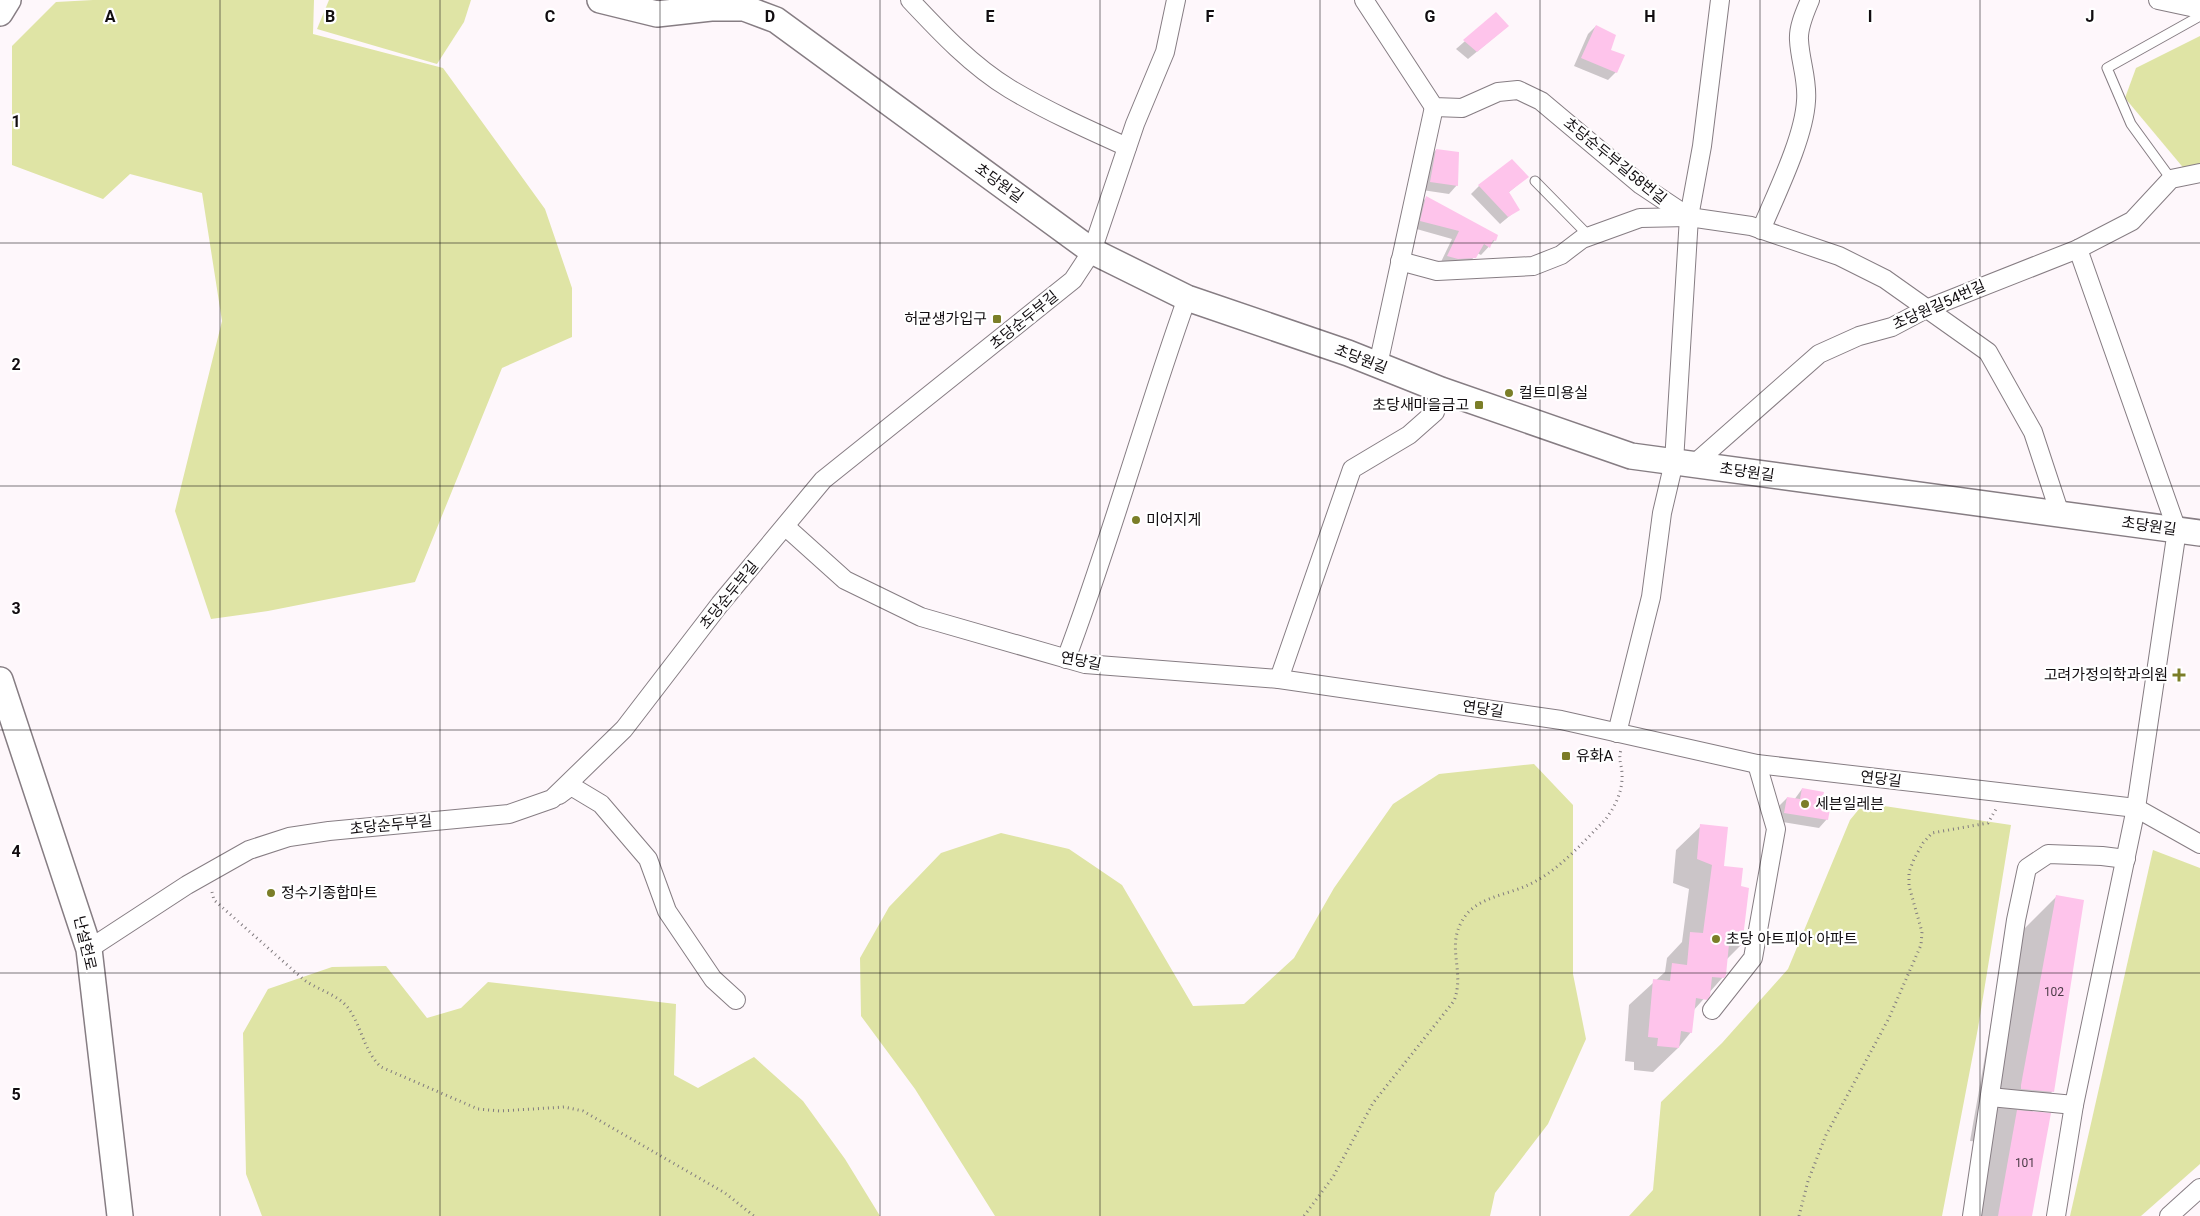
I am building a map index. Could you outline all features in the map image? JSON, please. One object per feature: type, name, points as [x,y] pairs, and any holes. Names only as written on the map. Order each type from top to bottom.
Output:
[{"type":"street","points":[[0,13],[8,0]]},
{"type":"street","name":"초당원길","points":[[600,0],[657,14],[711,8],[744,8],[776,20],[1092,251],[1187,298],[1378,365],[1441,390],[1631,456],[2188,531]]},
{"type":"street","points":[[910,0],[951,43],[1009,88],[1079,126],[1127,147]]},
{"type":"street","name":"초당순두부길","points":[[89,949],[207,874],[250,850],[289,837],[509,814],[552,799],[624,729],[720,604],[823,480],[1073,280],[1092,251],[1127,147],[1165,52],[1176,0]]},
{"type":"street","points":[[1364,0],[1434,106],[1378,365]]},
{"type":"street","points":[[1621,734],[1651,597],[1662,513],[1683,463],[1689,217],[1702,146],[1720,0]]},
{"type":"street","points":[[1761,230],[1795,146],[1806,102],[1806,78],[1799,39],[1804,13],[1810,0]]},
{"type":"street","points":[[2158,0],[2200,9]]},
{"type":"street","name":"초당순두부길58번길","points":[[1434,106],[1462,108],[1498,92],[1518,90],[1541,101],[1641,185],[1689,217],[1761,230],[1839,256],[1885,279],[1988,352],[2033,432],[2060,514]]},
{"type":"street","points":[[2171,179],[2200,173]]},
{"type":"street","name":"초당원길54번길","points":[[1683,463],[1819,354],[1859,336],[1892,327],[1926,309],[2078,249],[2132,221],[2171,179]]},
{"type":"street","points":[[1400,261],[1437,272],[1533,266],[1561,255],[1589,236],[1640,218],[1689,217]]},
{"type":"street","points":[[2056,1216],[2074,1106],[2126,860],[2188,531],[2078,249]]},
{"type":"street","points":[[1066,659],[1097,577],[1168,352],[1187,298]]},
{"type":"street","points":[[1279,679],[1352,469],[1409,435],[1435,412],[1441,390]]},
{"type":"street","name":"연당길","points":[[786,526],[845,580],[921,617],[1085,664],[1279,679],[1561,720],[1757,764],[2136,808],[2200,844]]},
{"type":"street","name":"난설헌로","points":[[0,680],[89,949],[120,1216]]},
{"type":"street","points":[[1712,1010],[1753,958],[1776,829],[1757,764]]},
{"type":"street","points":[[552,799],[571,786],[601,804],[648,860],[667,911],[713,979],[736,1000]]},
{"type":"street","points":[[1972,1216],[2016,920],[2027,868],[2048,854],[2102,856],[2126,860]]},
{"type":"street","points":[[1990,1097],[2074,1106]]},
{"type":"street","points":[[2168,1216],[2200,1188]]},
{"type":"lane","points":[[2171,179],[2131,124],[2107,68],[2200,16]]},
{"type":"lane","points":[[1535,181],[1589,236]]},
{"type":"path","points":[[1304,1216],[1333,1177],[1373,1103],[1454,1002],[1460,978],[1455,943],[1457,931],[1465,915],[1484,901],[1525,887],[1548,875],[1605,820],[1615,805],[1622,788],[1619,757],[1621,734]]},
{"type":"path","points":[[1799,1216],[1808,1181],[1826,1135],[1888,1018],[1921,946],[1922,932],[1909,886],[1909,872],[1914,859],[1923,843],[1932,833],[1988,823],[2005,793]]},
{"type":"path","points":[[207,874],[214,900],[303,979],[315,988],[339,999],[349,1010],[372,1058],[381,1067],[478,1109],[500,1111],[564,1107],[583,1111],[725,1193],[754,1216]]},
{"type":"green space","points":[[93,0],[314,0],[313,34],[443,68],[545,209],[572,288],[572,337],[502,368],[415,582],[268,611],[211,619],[175,511],[222,321],[202,193],[130,174],[103,199],[12,165],[12,46],[56,2]]},
{"type":"green space","points":[[329,0],[471,0],[464,22],[437,64],[317,29]]},
{"type":"green space","points":[[2200,36],[2200,169],[2186,171],[2125,98],[2136,68]]},
{"type":"green space","points":[[1534,764],[1573,805],[1573,974],[1586,1039],[1548,1124],[1495,1193],[1490,1216],[995,1216],[915,1089],[861,1016],[860,958],[889,907],[941,853],[1001,833],[1069,849],[1122,885],[1193,1006],[1244,1004],[1294,958],[1334,888],[1393,804],[1439,774]]},
{"type":"green space","points":[[1864,803],[2011,825],[1978,1028],[1942,1216],[1629,1216],[1653,1190],[1661,1102],[1722,1043],[1788,969],[1850,820]]},
{"type":"green space","points":[[2153,850],[2200,868],[2200,1164],[2141,1216],[2070,1216]]},
{"type":"green space","points":[[386,966],[427,1018],[461,1008],[488,982],[676,1004],[674,1075],[698,1088],[754,1057],[803,1101],[845,1159],[880,1216],[262,1216],[246,1174],[243,1033],[268,989],[332,967]]},
{"type":"building","points":[[1496,12],[1509,26],[1477,52],[1463,40]]},
{"type":"building","points":[[1596,25],[1616,35],[1611,50],[1625,55],[1617,73],[1581,58]]},
{"type":"building","points":[[1436,149],[1459,152],[1458,186],[1430,182]]},
{"type":"building","points":[[1512,159],[1529,177],[1509,192],[1520,210],[1508,217],[1478,185]]},
{"type":"building","points":[[1426,196],[1498,235],[1496,241],[1493,240],[1490,248],[1484,244],[1476,258],[1458,259],[1447,256],[1459,231],[1420,221]]},
{"type":"building","name":"세븐일레븐","points":[[1802,788],[1824,792],[1823,796],[1832,798],[1828,820],[1784,813],[1787,797],[1800,799]]},
{"type":"building","name":"초당 아트피아 아파트","points":[[1700,824],[1728,827],[1724,866],[1743,868],[1741,886],[1749,888],[1742,946],[1729,944],[1726,975],[1724,978],[1712,977],[1710,996],[1707,1000],[1696,998],[1692,1033],[1681,1031],[1679,1048],[1657,1046],[1658,1038],[1648,1037],[1653,979],[1670,981],[1672,963],[1687,965],[1690,932],[1703,933],[1712,865],[1697,859]]},
{"type":"building","points":[[2056,895],[2084,900],[2054,1092],[2021,1089],[2021,1085]]},
{"type":"building","points":[[2017,1110],[2051,1113],[2032,1216],[1998,1216]]},
{"type":"place","name":"허균생가입구","points":[[997,319]]},
{"type":"place","name":"컬트미용실","points":[[1509,393]]},
{"type":"place","name":"초당새마을금고","points":[[1479,405]]},
{"type":"place","name":"미어지게","points":[[1136,520]]},
{"type":"place","name":"고려가정의학과의원","points":[[2179,675]]},
{"type":"place","name":"유화A","points":[[1566,756]]},
{"type":"place","name":"세븐일레븐","points":[[1805,804]]},
{"type":"place","name":"정수기종합마트","points":[[271,893]]},
{"type":"place","name":"초당 아트피아 아파트","points":[[1716,939]]}]
